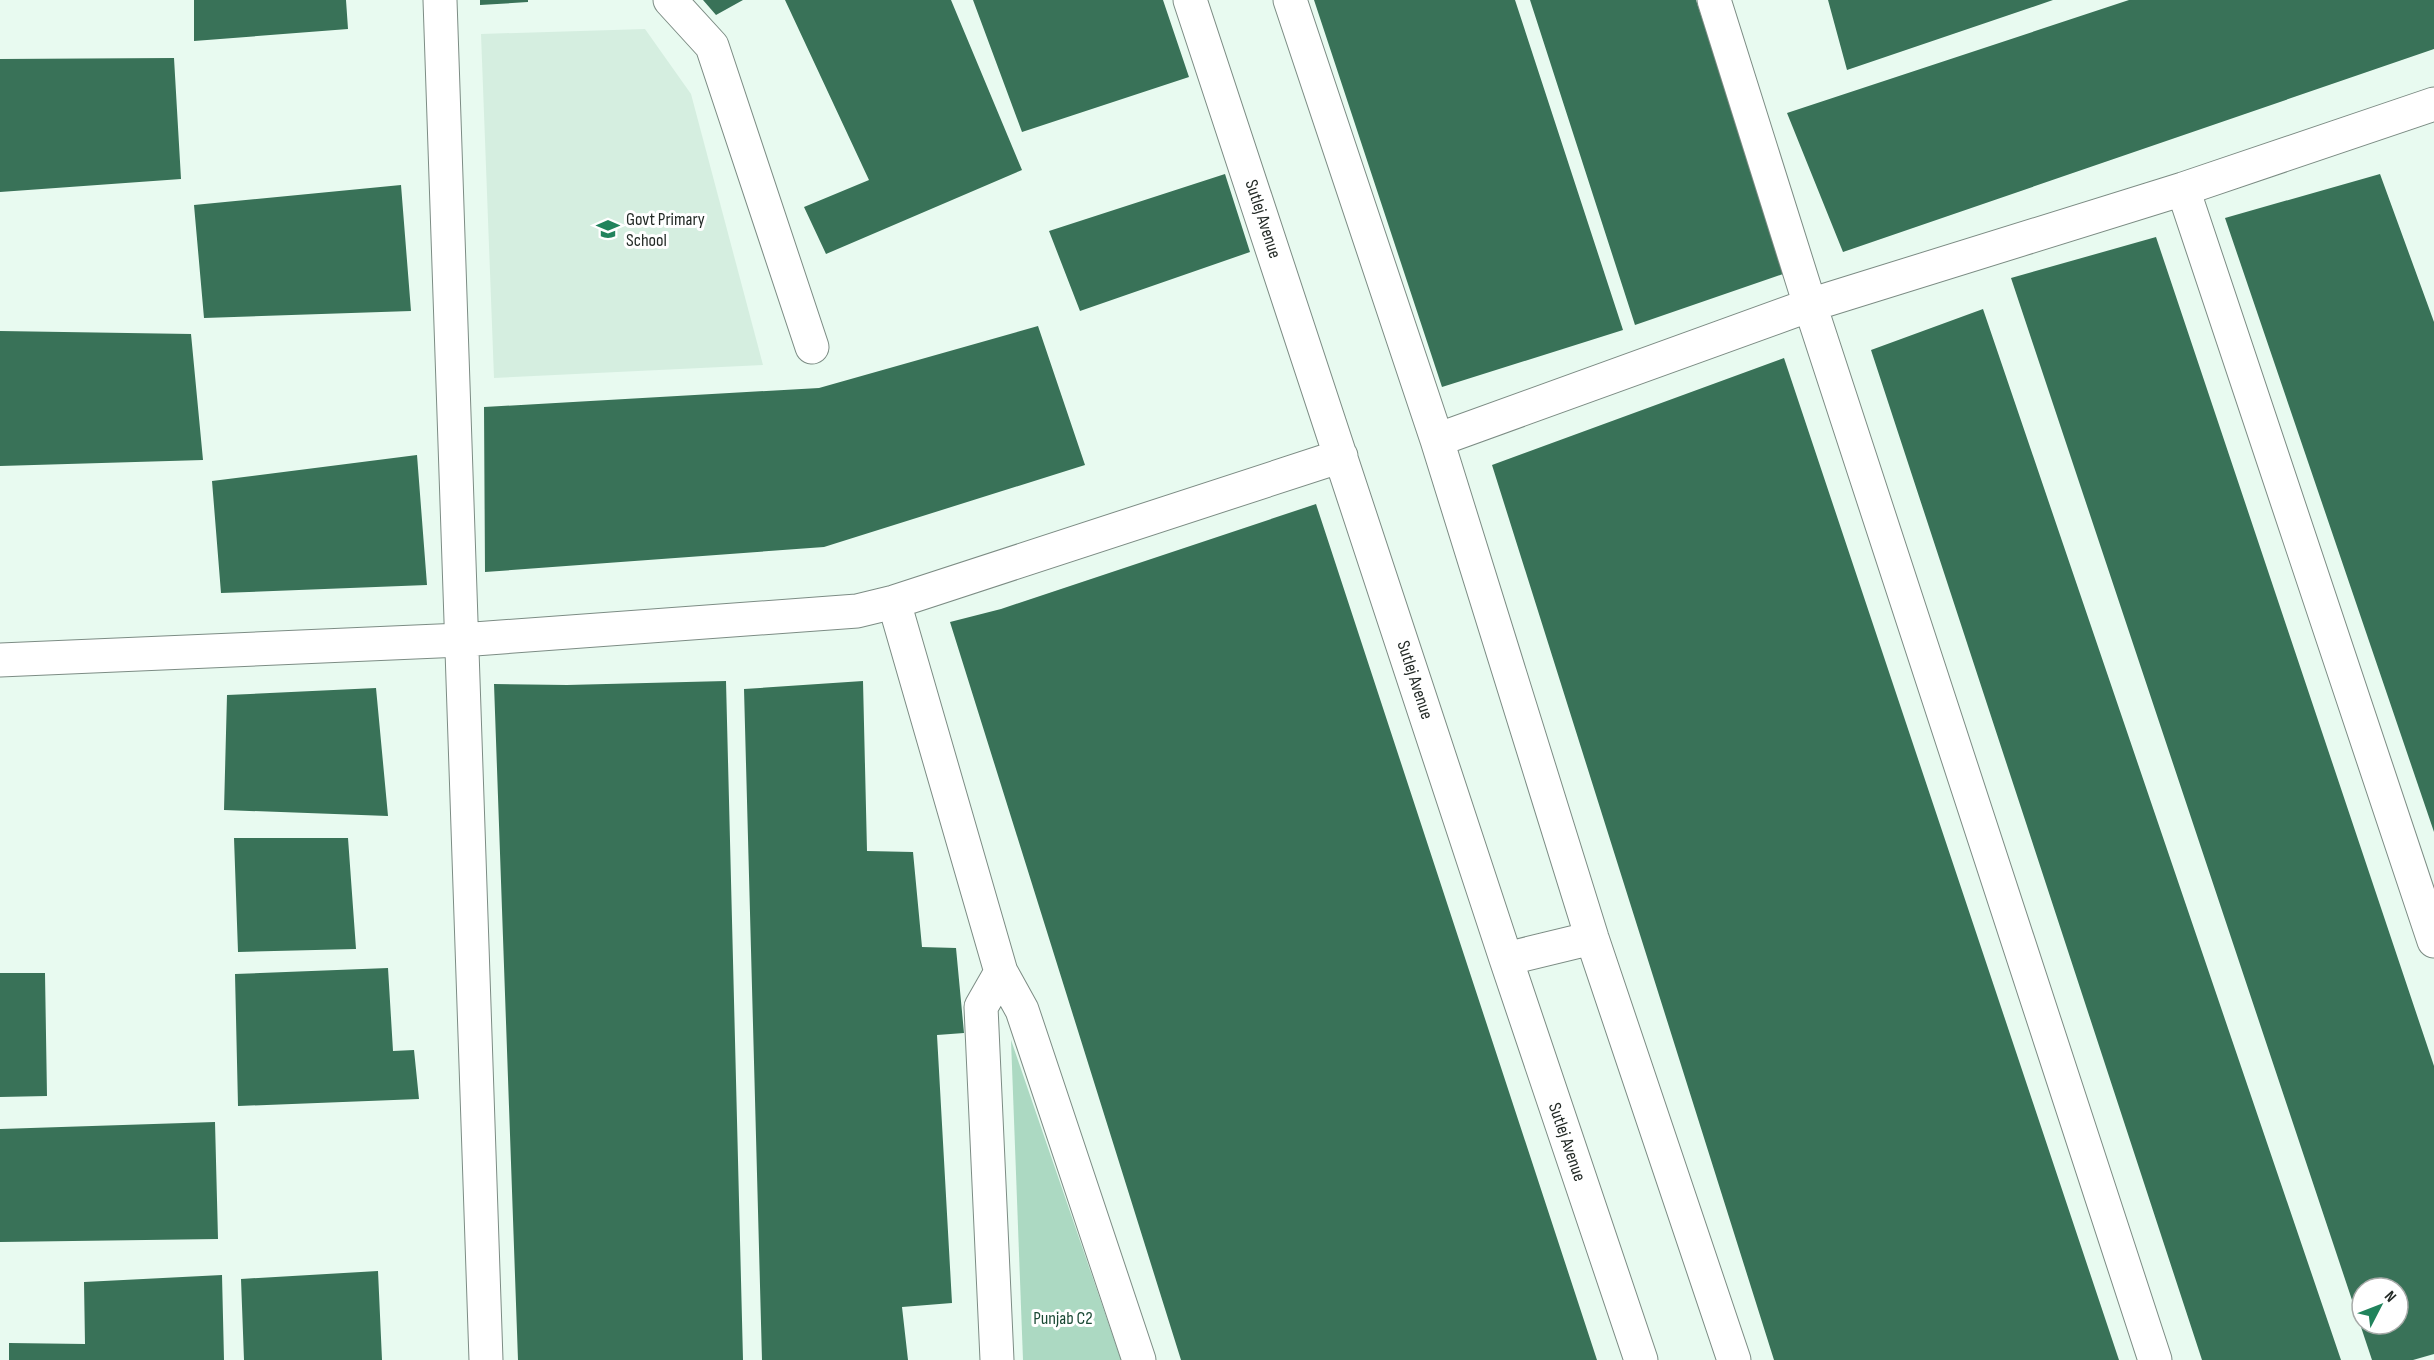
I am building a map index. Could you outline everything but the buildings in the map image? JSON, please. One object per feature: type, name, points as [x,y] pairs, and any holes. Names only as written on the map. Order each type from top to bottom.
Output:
[{"type":"street","points":[[440,0],[486,1360]]},
{"type":"street","points":[[670,0],[712,46],[812,347]]},
{"type":"street","name":"Sutlej Avenue","points":[[1190,0],[1506,959],[1641,1360]]},
{"type":"street","points":[[1290,0],[1437,440],[1592,938],[1734,1360]]},
{"type":"street","points":[[1714,0],[1810,305],[2155,1360]]},
{"type":"street","points":[[1437,440],[1810,305],[2183,189],[2434,104]]},
{"type":"street","points":[[2183,189],[2434,941]]},
{"type":"street","points":[[0,660],[461,640],[857,611],[894,602],[1341,456]]},
{"type":"street","points":[[894,602],[1001,972],[1022,1010],[1139,1360]]},
{"type":"street","points":[[1506,959],[1592,938]]},
{"type":"street","points":[[997,1360],[981,1007],[1001,972]]},
{"type":"shaded area","name":"Govt Primary School","points":[[645,29],[691,94],[763,365],[494,378],[481,34]]},
{"type":"green space","name":"Punjab C2","points":[[1011,1040],[1121,1360],[1023,1360]]},
{"type":"place","name":"Govt Primary School","points":[[608,229]]}]
